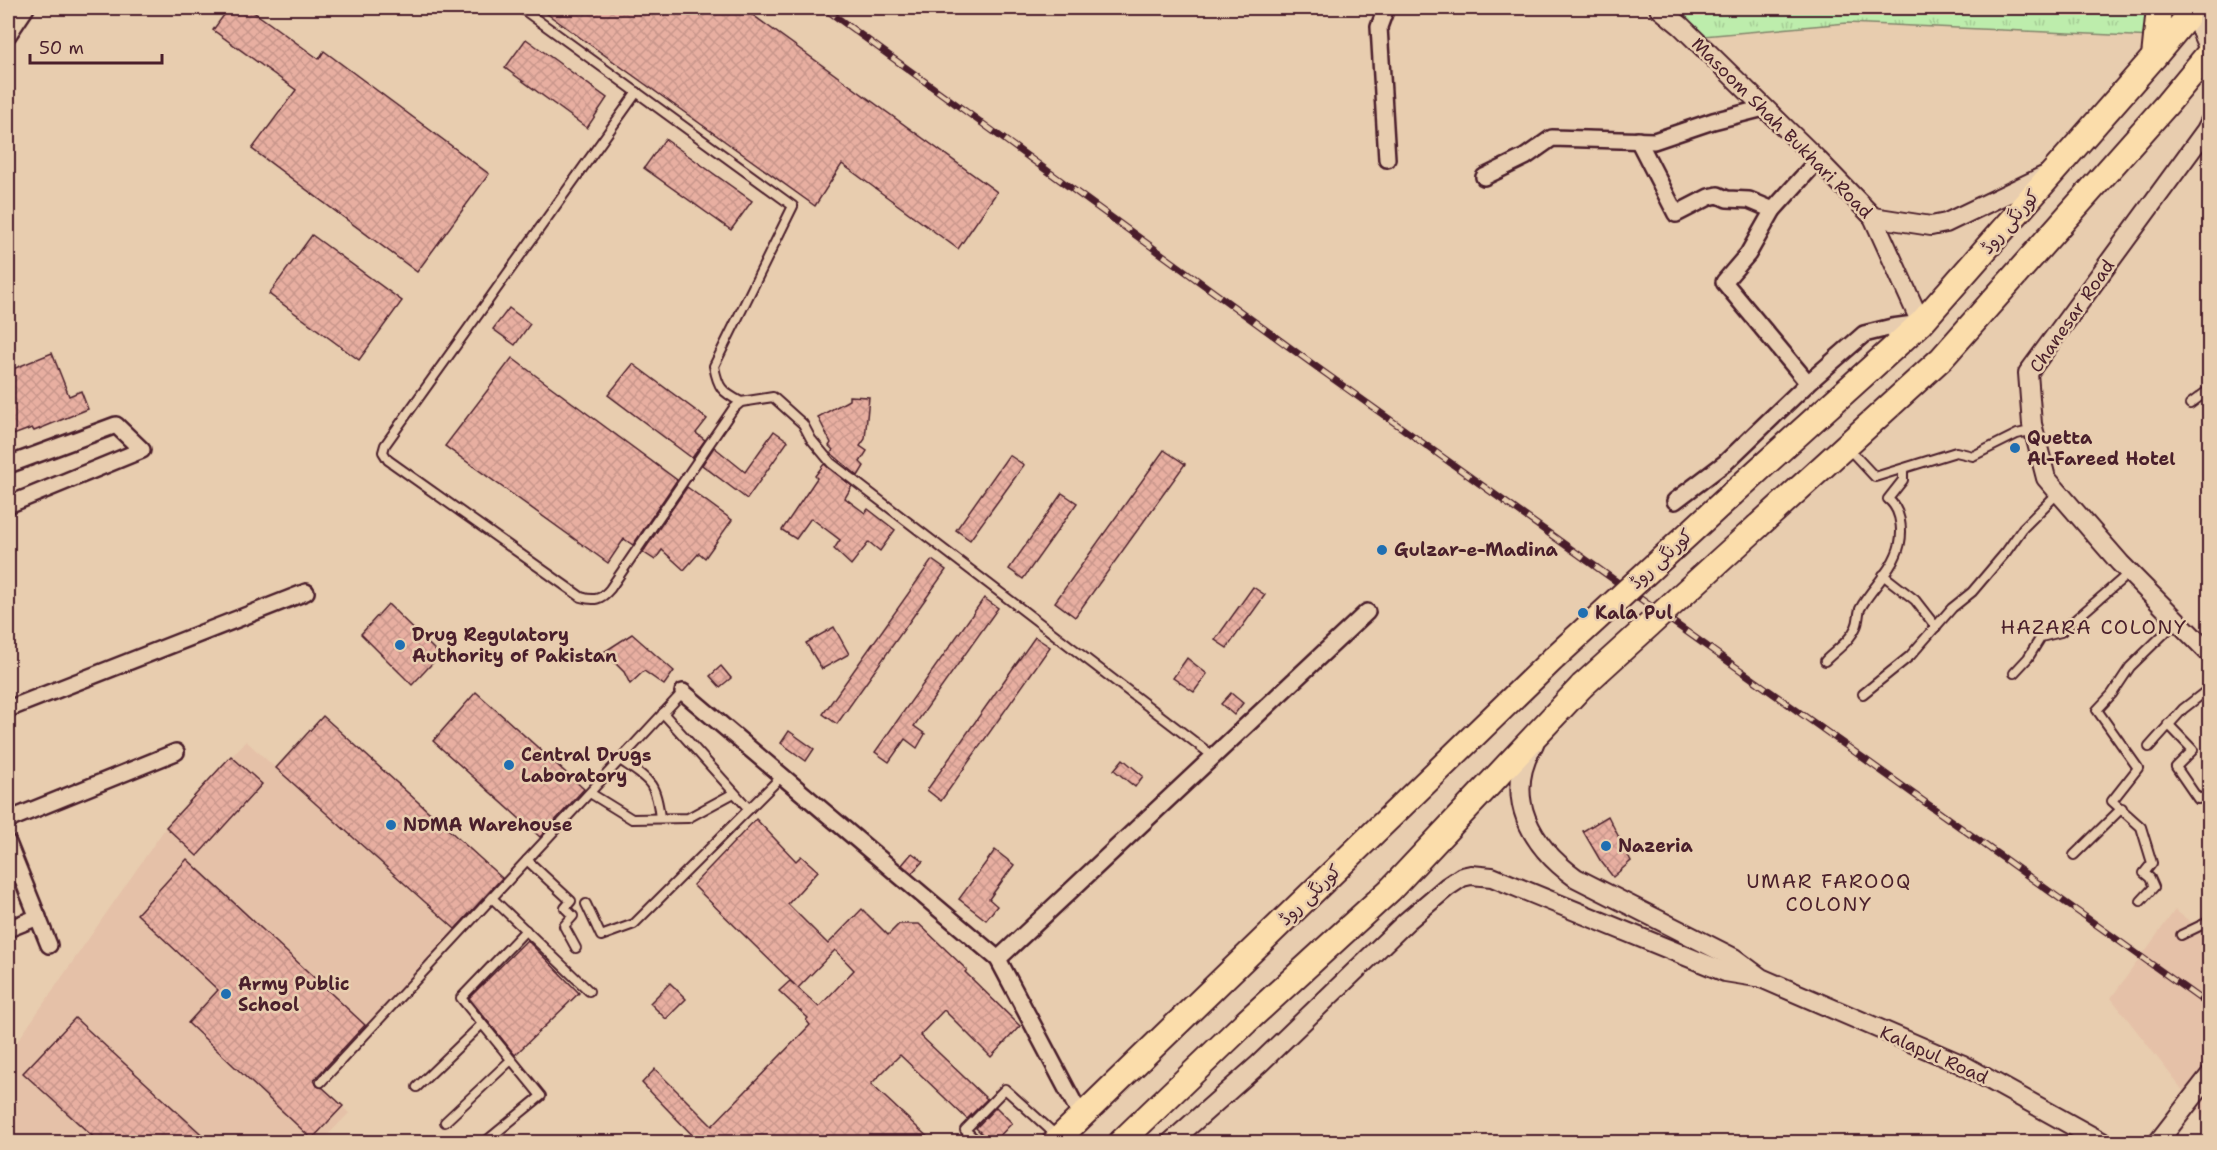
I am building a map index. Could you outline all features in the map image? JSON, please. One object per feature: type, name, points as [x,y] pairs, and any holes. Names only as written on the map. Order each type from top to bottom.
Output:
[{"type":"main road","points":[[2154,57],[2159,8]]},
{"type":"main road","name":"کورنگی روڈ","points":[[1059,1141],[1081,1116],[1554,658],[1921,323],[2154,57],[2193,9]]},
{"type":"main road","points":[[1121,1143],[1246,1022],[1390,890],[1582,686],[1942,358],[2167,104],[2210,52]]},
{"type":"street","points":[[1386,8],[1379,27],[1387,159]]},
{"type":"street","name":"Masoom Shah Bukhari Road","points":[[1659,8],[1818,160],[1873,217],[1921,323]]},
{"type":"street","points":[[2193,9],[2210,52]]},
{"type":"street","points":[[8,35],[17,13]]},
{"type":"street","points":[[1485,177],[1526,157],[1552,138],[1654,141],[1713,121],[1764,108]]},
{"type":"street","name":"Chanesar Road","points":[[2210,122],[2028,373],[2034,430],[2046,478],[2129,573],[2210,654]]},
{"type":"street","points":[[1638,140],[1676,214],[1709,197],[1718,195],[1727,199],[1749,200],[1773,210]]},
{"type":"street","points":[[1808,382],[1724,282],[1748,254],[1773,210],[1818,160]]},
{"type":"street","points":[[1873,217],[1931,225],[1946,223],[2056,170]]},
{"type":"street","points":[[1675,501],[1725,463],[1808,382],[1864,334],[1921,323]]},
{"type":"street","points":[[8,465],[116,425],[142,450],[8,505]]},
{"type":"street","points":[[8,709],[306,592]]},
{"type":"street","points":[[998,959],[1367,612]]},
{"type":"street","points":[[683,692],[998,959],[1081,1116]]},
{"type":"street","points":[[1548,722],[1528,754],[1522,771],[1520,792],[1524,816],[1534,837],[1552,859],[1576,878],[1734,958],[1761,978]]},
{"type":"street","points":[[8,820],[176,752]]},
{"type":"street","points":[[8,843],[49,945]]},
{"type":"street","points":[[1171,1143],[1259,1064],[1407,921],[1447,886],[1471,875],[1492,877],[1518,886],[1725,972],[1761,978]]},
{"type":"street","points":[[8,929],[38,917]]},
{"type":"street","name":"Kalapul Road","points":[[1761,978],[1961,1064],[2103,1143]]},
{"type":"street","points":[[2158,1143],[2210,1075]]},
{"type":"lane","points":[[521,8],[793,207],[714,366],[717,382],[724,393],[741,402]]},
{"type":"lane","points":[[637,92],[385,445],[383,452],[388,460],[581,597],[597,600],[604,597],[610,589],[733,409],[741,402],[773,397],[803,424],[811,439],[831,463],[1213,756]]},
{"type":"lane","points":[[2190,405],[2210,389]]},
{"type":"lane","points":[[1846,446],[1875,477],[1956,452],[1973,456],[2017,434],[2034,430]]},
{"type":"lane","points":[[1825,661],[1850,637],[1858,623],[1859,612],[1896,555],[1901,531],[1900,519],[1888,499],[1903,480],[1903,469]]},
{"type":"lane","points":[[1863,694],[1910,656],[1952,608],[1972,592],[2023,528],[2059,492]]},
{"type":"lane","points":[[2014,674],[2028,658],[2041,637],[2061,632],[2129,573]]},
{"type":"lane","points":[[1883,575],[1915,600],[1935,627]]},
{"type":"lane","points":[[2141,902],[2154,886],[2144,873],[2152,863],[2141,827],[2112,801],[2138,768],[2097,710],[2112,694],[2130,667],[2177,621]]},
{"type":"lane","points":[[2149,747],[2183,708],[2210,688]]},
{"type":"lane","points":[[321,1082],[683,692]]},
{"type":"lane","points":[[663,713],[749,809]]},
{"type":"lane","points":[[2168,724],[2193,750],[2176,767],[2198,799],[2207,796],[2210,801]]},
{"type":"lane","points":[[620,760],[648,779],[658,796],[660,818]]},
{"type":"lane","points":[[586,904],[601,936],[634,924],[782,776]]},
{"type":"lane","points":[[590,793],[632,819],[688,818],[734,793]]},
{"type":"lane","points":[[2074,855],[2122,808]]},
{"type":"lane","points":[[527,860],[571,901],[566,908],[573,916],[564,926],[576,948]]},
{"type":"lane","points":[[492,898],[590,991]]},
{"type":"lane","points":[[2181,935],[2210,921]]},
{"type":"lane","points":[[485,1143],[541,1096],[461,998],[526,930]]},
{"type":"lane","points":[[417,1087],[482,1024]]},
{"type":"lane","points":[[445,1122],[511,1060]]},
{"type":"lane","points":[[978,1143],[965,1130],[1005,1089],[1059,1141]]},
{"type":"shaded area","name":"Army Public School","points":[[246,741],[459,934],[319,1084],[349,1113],[321,1142],[21,1142],[8,1130],[8,1055],[166,827]]},
{"type":"shaded area","points":[[2175,910],[2209,936],[2209,1124],[2111,998]]},
{"type":"green space","points":[[1658,8],[2159,8],[2154,37],[1847,23],[1692,37]]},
{"type":"building","points":[[229,8],[248,8],[319,59],[324,51],[489,174],[417,272],[252,149],[296,90],[213,30]]},
{"type":"building","points":[[539,8],[743,8],[997,192],[958,249],[842,164],[815,206]]},
{"type":"building","points":[[526,39],[607,98],[587,128],[505,68]]},
{"type":"building","points":[[665,139],[752,201],[731,230],[644,168]]},
{"type":"building","points":[[312,235],[402,301],[359,360],[269,294]]},
{"type":"building","points":[[509,308],[530,324],[515,345],[493,329]]},
{"type":"building","points":[[52,353],[69,396],[81,391],[88,409],[34,431],[32,428],[8,437],[8,371]]},
{"type":"building","points":[[512,358],[677,480],[633,545],[624,539],[608,563],[445,446]]},
{"type":"building","points":[[633,364],[707,419],[696,433],[705,440],[692,458],[608,395]]},
{"type":"building","points":[[849,396],[869,397],[865,439],[860,446],[867,451],[860,462],[864,466],[858,476],[831,453],[833,450],[829,446],[831,443],[818,417],[849,400]]},
{"type":"building","points":[[774,431],[788,441],[747,499],[702,465],[714,447],[745,472]]},
{"type":"building","points":[[1164,450],[1185,464],[1075,617],[1055,602]]},
{"type":"building","points":[[1009,455],[1024,465],[970,540],[956,530]]},
{"type":"building","points":[[824,464],[852,486],[845,498],[865,513],[868,509],[895,530],[880,551],[869,542],[851,565],[834,549],[840,540],[811,518],[796,539],[782,530]]},
{"type":"building","points":[[687,487],[732,520],[705,558],[699,553],[684,570],[662,550],[655,560],[643,552]]},
{"type":"building","points":[[1062,493],[1077,503],[1023,579],[1009,569]]},
{"type":"building","points":[[932,560],[946,570],[837,724],[823,714]]},
{"type":"building","points":[[1253,587],[1265,595],[1227,648],[1215,640]]},
{"type":"building","points":[[984,598],[998,608],[914,726],[925,734],[917,748],[905,739],[889,762],[875,752]]},
{"type":"building","name":"Drug Regulatory Authority of Pakistan","points":[[388,604],[440,655],[412,685],[361,634]]},
{"type":"building","points":[[834,627],[849,654],[822,669],[806,643]]},
{"type":"building","points":[[632,634],[674,671],[664,685],[644,671],[630,684],[624,672],[604,652]]},
{"type":"building","points":[[1035,637],[1050,647],[941,801],[927,790]]},
{"type":"building","points":[[1187,658],[1207,674],[1194,692],[1173,678]]},
{"type":"building","points":[[721,666],[731,678],[720,687],[710,676]]},
{"type":"building","name":"Central Drugs Laboratory","points":[[476,692],[584,789],[540,837],[433,741]]},
{"type":"building","points":[[1231,693],[1243,703],[1234,715],[1221,704]]},
{"type":"building","name":"NDMA Warehouse","points":[[323,716],[502,878],[455,929],[276,768]]},
{"type":"building","points":[[789,731],[814,749],[806,761],[781,743]]},
{"type":"building","points":[[231,756],[262,784],[197,856],[166,827]]},
{"type":"building","points":[[1123,759],[1143,776],[1135,787],[1114,770]]},
{"type":"building","name":"Nazeria","points":[[1608,816],[1631,861],[1613,877],[1583,831]]},
{"type":"building","points":[[756,819],[796,861],[801,856],[818,871],[788,904],[828,944],[862,909],[888,935],[899,924],[919,924],[1020,1026],[991,1057],[944,1010],[920,1035],[987,1099],[967,1119],[900,1055],[871,1084],[934,1143],[700,1143],[642,1083],[655,1069],[712,1126],[810,1025],[806,1020],[808,1018],[779,991],[790,981],[797,987],[693,885]],"holes":[[[835,950],[854,970],[819,1007],[798,988]]]},
{"type":"building","points":[[995,850],[1014,865],[989,899],[997,906],[986,920],[959,899]]},
{"type":"building","points":[[912,853],[923,861],[912,873],[902,865]]},
{"type":"building","points":[[187,859],[365,1025],[314,1080],[317,1086],[323,1088],[343,1106],[312,1139],[188,1023],[218,990],[137,914]]},
{"type":"building","points":[[527,940],[579,993],[515,1055],[469,998]]},
{"type":"building","points":[[670,983],[686,999],[666,1019],[650,1003]]},
{"type":"building","points":[[75,1018],[211,1143],[100,1143],[23,1073]]},
{"type":"building","points":[[996,1107],[1012,1123],[991,1143],[976,1128]]},
{"type":"railway","points":[[824,8],[1318,368],[2210,1006]]},
{"type":"place","name":"Quetta Al-Fareed Hotel","points":[[2015,448]]},
{"type":"place","name":"Gulzar-e-Madina","points":[[1382,550]]},
{"type":"place","name":"Kala Pul","points":[[1583,613]]},
{"type":"place","name":"Drug Regulatory Authority of Pakistan","points":[[400,645]]},
{"type":"place","name":"Central Drugs Laboratory","points":[[509,765]]},
{"type":"place","name":"NDMA Warehouse","points":[[391,825]]},
{"type":"place","name":"Nazeria","points":[[1606,846]]},
{"type":"place","name":"Army Public School","points":[[226,994]]},
{"type":"district","name":"HAZARA COLONY","points":[[2094,627]]},
{"type":"district","name":"UMAR FAROOQ COLONY","points":[[1829,892]]}]
